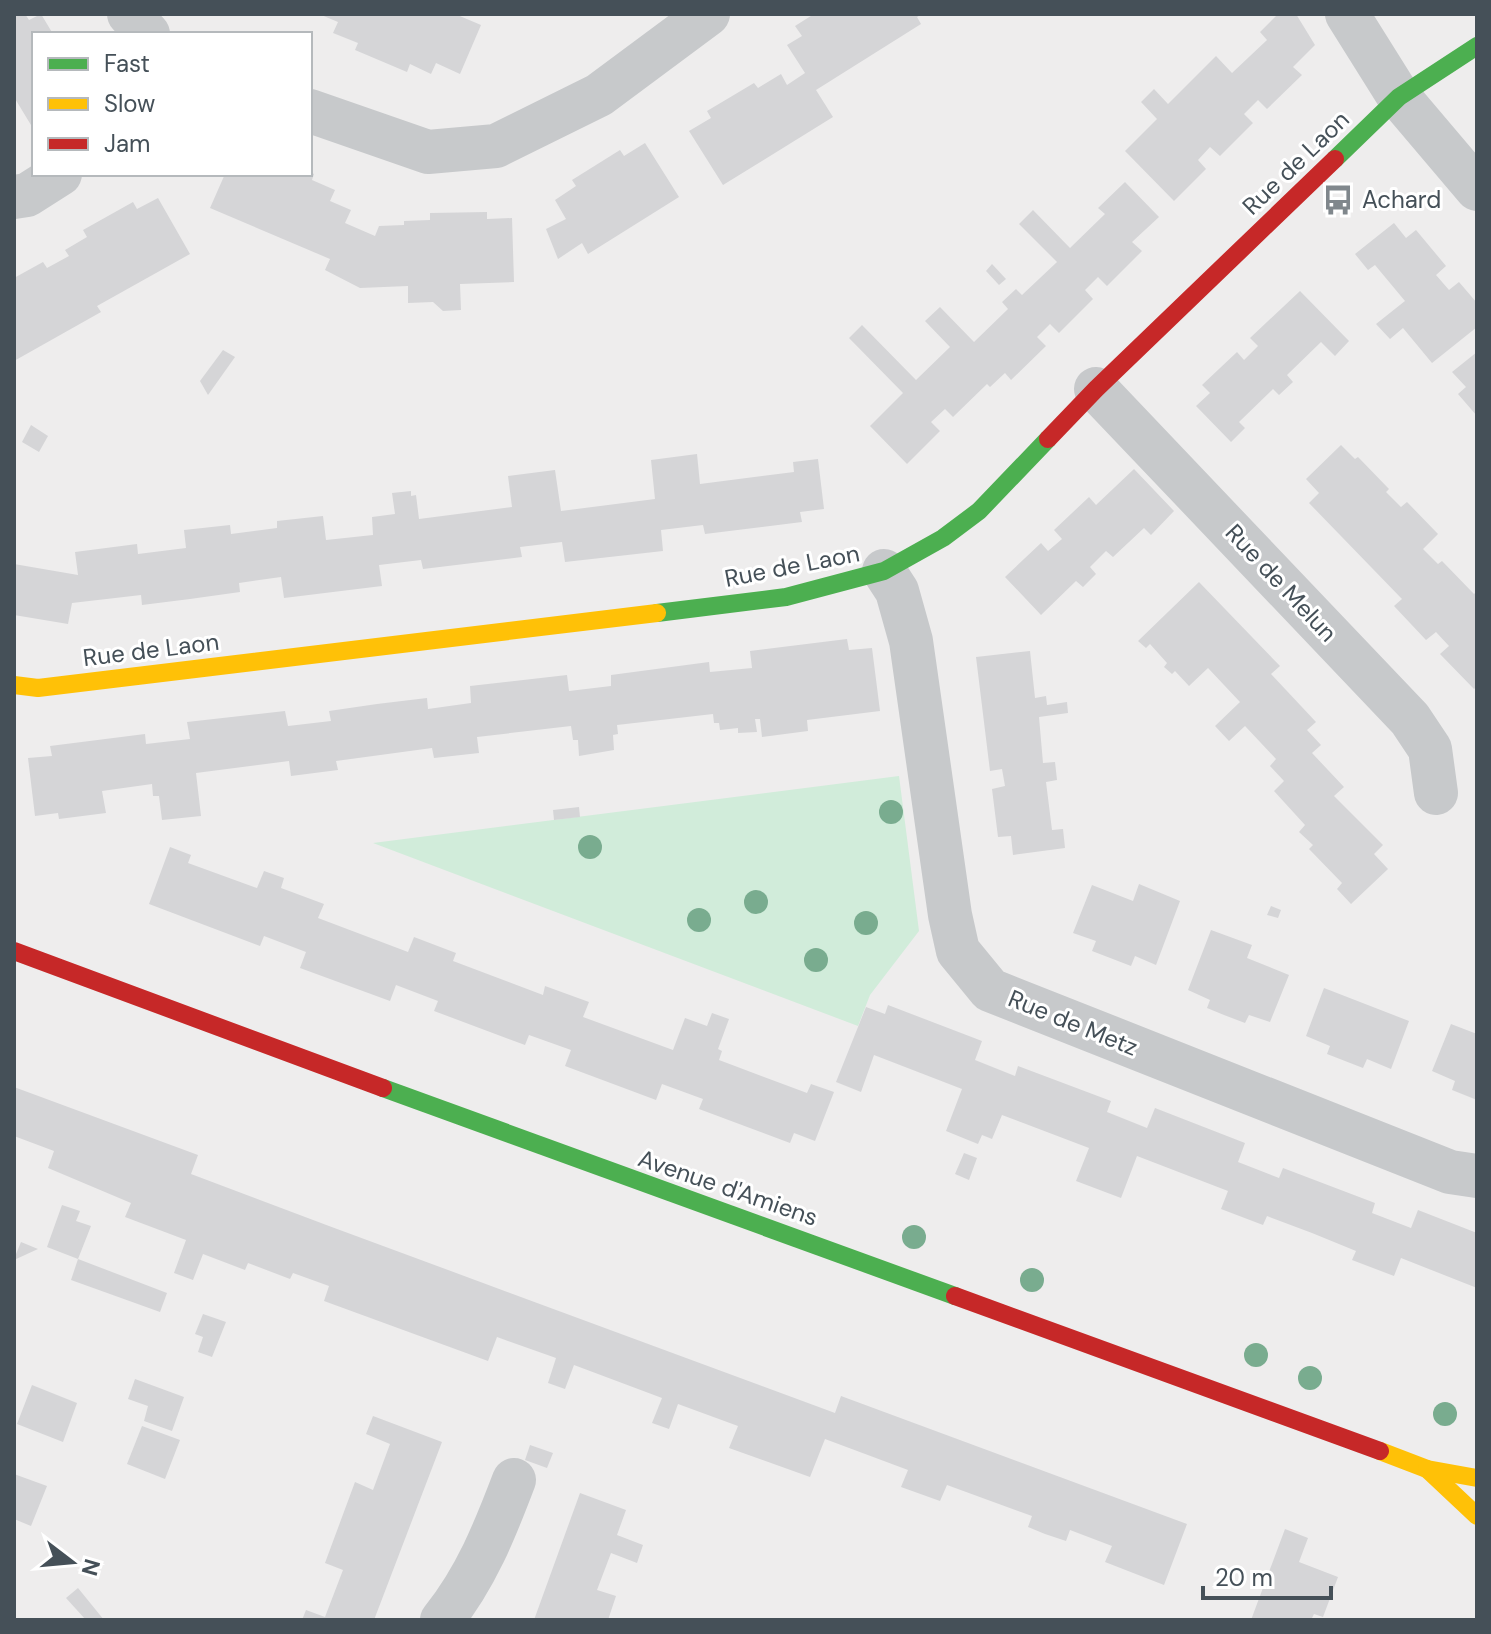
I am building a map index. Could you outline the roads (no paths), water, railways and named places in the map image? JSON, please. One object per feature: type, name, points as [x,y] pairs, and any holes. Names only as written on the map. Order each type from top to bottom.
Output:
[{"type":"street","points":[[129,14],[146,32]]},
{"type":"street","points":[[312,112],[428,152],[496,146],[599,95],[708,14]]},
{"type":"street","points":[[1347,14],[1399,97],[1466,175]]},
{"type":"street","name":"Rue de Laon","points":[[14,685],[38,688],[786,597],[884,571],[943,538],[979,511],[1096,389],[1399,97],[1477,46]]},
{"type":"street","points":[[14,197],[27,195],[57,176]]},
{"type":"street","name":"Rue de Melun","points":[[1096,389],[1410,719],[1430,749],[1436,793]]},
{"type":"street","name":"Rue de Metz","points":[[884,571],[897,591],[911,641],[950,915],[958,951],[990,990],[1450,1172],[1477,1176]]},
{"type":"street","name":"Avenue d'Amiens","points":[[14,951],[595,1167],[817,1245],[1427,1469]]},
{"type":"street","points":[[1427,1469],[1477,1478]]},
{"type":"street","points":[[1427,1469],[1477,1516]]},
{"type":"street","points":[[442,1620],[481,1560],[514,1480]]},
{"type":"place","name":"Achard","points":[[1338,200]]}]
